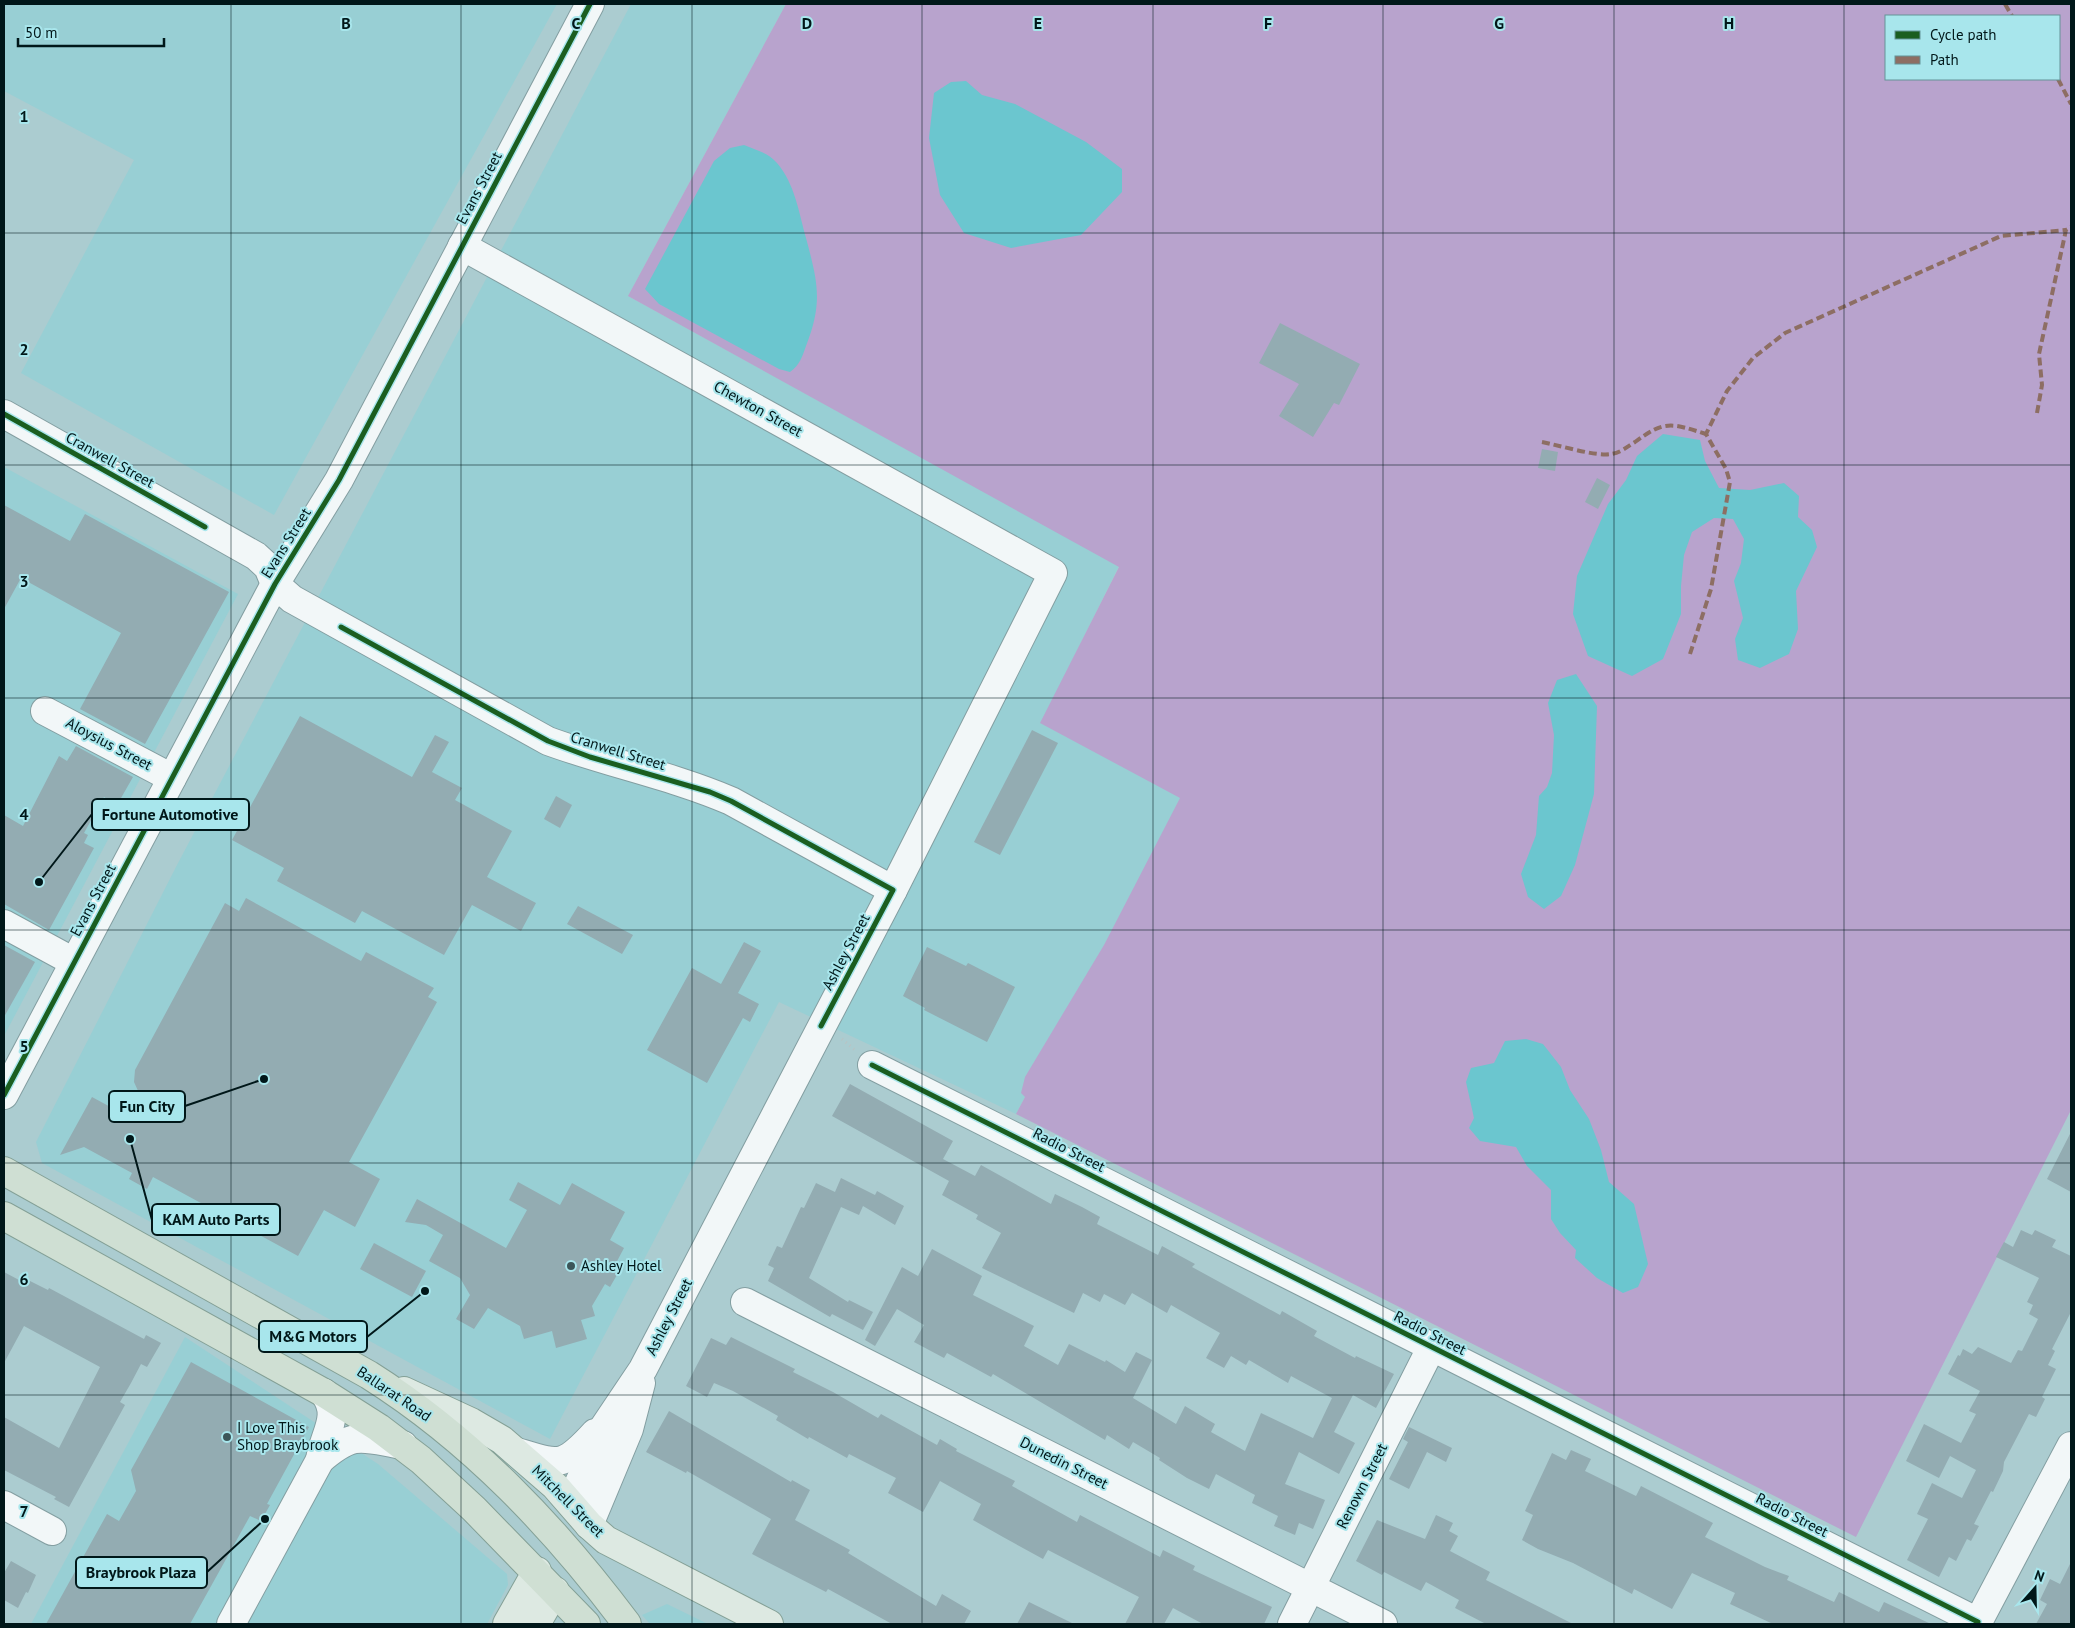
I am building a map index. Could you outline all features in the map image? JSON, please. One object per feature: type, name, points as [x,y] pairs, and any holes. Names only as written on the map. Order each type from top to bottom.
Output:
[{"type":"highway","name":"Ballarat Road","points":[[4,1171],[369,1375],[406,1399],[481,1459],[574,1556],[627,1624]]},
{"type":"highway","points":[[4,1216],[324,1393],[367,1419],[403,1445],[439,1476],[537,1571],[586,1624]]},
{"type":"highway","name":"Ashley Street","points":[[537,1571],[555,1535]]},
{"type":"highway","name":"Ashley Street","points":[[555,1591],[574,1556]]},
{"type":"main road","name":"Mitchell Street","points":[[369,1375],[483,1428],[517,1452],[571,1501],[589,1525],[611,1543],[769,1624]]},
{"type":"main road","name":"Ashley Street","points":[[555,1535],[571,1501]]},
{"type":"main road","name":"Ashley Street","points":[[574,1556],[589,1525]]},
{"type":"main road","name":"Ashley Street","points":[[507,1624],[537,1571]]},
{"type":"main road","name":"Ashley Street","points":[[536,1624],[555,1591]]},
{"type":"street","name":"Evans Street","points":[[4,1095],[275,584],[339,480],[590,4]]},
{"type":"street","name":"Chewton Street","points":[[462,246],[1053,573]]},
{"type":"street","name":"Cranwell Street","points":[[4,414],[256,556],[268,567],[275,584],[292,599],[548,742],[724,798],[893,890]]},
{"type":"street","name":"Ashley Street","points":[[571,1501],[607,1421],[644,1369],[893,890],[1053,573]]},
{"type":"street","name":"Aloysius Street","points":[[45,711],[172,778]]},
{"type":"street","points":[[4,924],[74,962]]},
{"type":"street","name":"Radio Street","points":[[872,1064],[1977,1623]]},
{"type":"street","name":"Dunedin Street","points":[[745,1302],[1383,1624]]},
{"type":"street","name":"Renown Street","points":[[1292,1624],[1431,1348]]},
{"type":"street","name":"Ashley Street","points":[[589,1525],[631,1422],[644,1369]]},
{"type":"street","points":[[231,1624],[320,1460],[333,1415],[332,1405],[324,1393]]},
{"type":"street","points":[[517,1452],[547,1461],[564,1461],[579,1451],[607,1421]]},
{"type":"street","points":[[320,1460],[337,1445],[349,1439],[360,1438],[403,1445]]},
{"type":"street","points":[[1977,1623],[2071,1446]]},
{"type":"street","points":[[4,1505],[52,1531]]},
{"type":"path","points":[[821,1026],[847,1043],[872,1064]]},
{"type":"shaded area","points":[[4,4],[557,4],[274,515],[21,373],[134,160],[4,91]]},
{"type":"shaded area","points":[[631,4],[786,4],[628,296],[1119,566],[1041,723],[1181,798],[1016,1114],[779,1002],[550,1439],[42,1163],[36,1142],[177,865]]},
{"type":"shaded area","points":[[786,4],[2071,4],[2071,1110],[1856,1537],[1016,1114],[1025,1097],[1021,1093],[1025,1077],[1104,945],[1180,798],[1040,723],[1119,567],[628,296]]},
{"type":"shaded area","points":[[966,81],[982,95],[1015,104],[1086,142],[1122,169],[1122,192],[1081,235],[1011,248],[964,233],[940,195],[929,138],[934,93],[951,82]]},
{"type":"shaded area","points":[[744,145],[770,157],[777,163],[788,180],[798,209],[816,280],[817,304],[815,317],[802,357],[796,367],[790,372],[779,369],[659,304],[645,289],[714,161],[730,148]]},
{"type":"shaded area","points":[[1663,434],[1700,440],[1705,461],[1719,488],[1750,490],[1784,483],[1799,496],[1798,517],[1812,530],[1817,547],[1796,591],[1798,629],[1789,654],[1760,668],[1738,660],[1735,639],[1743,618],[1734,581],[1741,563],[1744,539],[1733,519],[1714,518],[1692,532],[1684,555],[1681,614],[1663,659],[1632,676],[1588,656],[1573,614],[1577,576],[1608,504],[1626,480],[1637,456]]},
{"type":"shaded area","points":[[4,467],[238,594],[4,1036]]},
{"type":"shaded area","points":[[1576,674],[1597,706],[1594,794],[1575,865],[1561,896],[1544,909],[1528,897],[1521,874],[1536,835],[1539,796],[1547,787],[1552,773],[1554,735],[1548,703],[1557,680]]},
{"type":"shaded area","points":[[1526,1039],[1543,1044],[1561,1067],[1570,1090],[1589,1119],[1601,1150],[1609,1182],[1634,1204],[1648,1264],[1638,1287],[1623,1293],[1597,1278],[1575,1258],[1576,1250],[1560,1233],[1551,1219],[1551,1190],[1527,1166],[1516,1147],[1480,1141],[1469,1128],[1474,1118],[1466,1082],[1471,1068],[1494,1063],[1505,1041]]},
{"type":"shaded area","points":[[185,1337],[378,1464],[507,1574],[508,1585],[487,1624],[31,1624]]},
{"type":"shaded area","points":[[667,1604],[708,1624],[650,1624],[642,1615]]},
{"type":"building","points":[[1280,323],[1360,364],[1339,405],[1334,403],[1313,437],[1279,416],[1299,384],[1259,363]]},
{"type":"building","points":[[1542,449],[1558,452],[1555,471],[1538,468]]},
{"type":"building","points":[[1597,478],[1610,485],[1598,509],[1585,502]]},
{"type":"building","points":[[4,505],[70,541],[85,514],[229,592],[145,744],[80,709],[121,633],[21,578],[4,609]]},
{"type":"building","points":[[300,716],[412,777],[435,735],[449,742],[432,772],[462,788],[455,800],[512,831],[487,877],[536,903],[521,931],[472,905],[444,955],[362,911],[355,923],[277,881],[284,868],[232,840]]},
{"type":"building","points":[[1032,730],[1058,743],[1000,855],[974,842]]},
{"type":"building","points":[[76,746],[133,777],[117,805],[104,797],[84,833],[88,835],[84,843],[94,848],[49,930],[4,904],[4,815],[23,826],[59,756],[67,761]]},
{"type":"building","points":[[556,796],[572,805],[560,828],[544,819]]},
{"type":"building","points":[[246,898],[361,961],[366,952],[434,988],[428,997],[437,1002],[349,1162],[380,1179],[355,1227],[324,1210],[298,1256],[153,1177],[147,1189],[129,1179],[132,1173],[84,1147],[60,1155],[92,1097],[127,1116],[139,1093],[134,1082],[135,1070],[225,903],[239,911]]},
{"type":"building","points":[[578,906],[633,935],[622,954],[567,924]]},
{"type":"building","points":[[744,942],[761,951],[738,993],[759,1004],[750,1022],[743,1018],[707,1083],[647,1050],[692,968],[721,984]]},
{"type":"building","points":[[4,945],[35,962],[4,1017]]},
{"type":"building","points":[[927,947],[966,966],[968,963],[1015,987],[987,1042],[924,1010],[925,1008],[903,996]]},
{"type":"building","points":[[850,1084],[953,1141],[943,1159],[975,1176],[981,1165],[1051,1204],[1055,1194],[1100,1217],[1097,1224],[1158,1255],[1162,1246],[1195,1264],[1192,1267],[1280,1315],[1282,1311],[1317,1331],[1314,1336],[1355,1358],[1356,1356],[1394,1374],[1376,1408],[1353,1395],[1334,1432],[1355,1443],[1339,1474],[1299,1452],[1285,1484],[1325,1500],[1313,1529],[1299,1523],[1295,1535],[1274,1526],[1278,1516],[1252,1503],[1255,1495],[1216,1474],[1209,1489],[1187,1478],[1159,1460],[1160,1458],[1133,1442],[1129,1449],[1107,1435],[1105,1440],[993,1374],[991,1377],[947,1353],[944,1358],[914,1342],[924,1325],[897,1309],[875,1346],[865,1340],[902,1267],[918,1276],[932,1249],[982,1276],[973,1295],[1034,1326],[1024,1346],[1058,1365],[1069,1344],[1105,1362],[1106,1360],[1125,1372],[1136,1352],[1152,1360],[1133,1398],[1176,1424],[1185,1406],[1215,1424],[1211,1432],[1245,1451],[1261,1413],[1313,1438],[1332,1398],[1291,1376],[1288,1383],[1249,1360],[1246,1365],[1231,1356],[1224,1368],[1206,1358],[1220,1333],[1171,1305],[1167,1313],[1132,1293],[1125,1305],[1104,1294],[1100,1302],[1083,1293],[1074,1313],[982,1268],[1001,1233],[976,1219],[978,1215],[942,1195],[949,1181],[832,1116]]},
{"type":"building","points":[[2071,1132],[2071,1192],[2047,1179]]},
{"type":"building","points":[[841,1178],[875,1195],[877,1191],[904,1206],[895,1225],[863,1206],[859,1215],[841,1207],[809,1278],[848,1302],[849,1300],[873,1312],[863,1330],[832,1314],[830,1317],[768,1281],[774,1268],[768,1265],[777,1246],[782,1248],[801,1207],[804,1208],[816,1183],[835,1192]]},
{"type":"building","name":"Ashley Hotel","points":[[518,1182],[560,1205],[572,1183],[625,1212],[610,1240],[624,1248],[615,1265],[621,1268],[610,1287],[605,1284],[592,1306],[595,1316],[581,1320],[587,1339],[556,1348],[552,1331],[524,1339],[520,1326],[488,1308],[474,1329],[456,1319],[470,1295],[460,1278],[429,1261],[443,1235],[426,1225],[405,1222],[417,1199],[506,1248],[527,1210],[509,1200]]},
{"type":"building","points":[[2021,1230],[2032,1235],[2035,1230],[2056,1240],[2052,1247],[2071,1256],[2071,1312],[2052,1349],[2055,1351],[2048,1365],[2056,1369],[2042,1397],[2045,1399],[2036,1417],[2029,1414],[2004,1462],[2003,1471],[1993,1492],[1991,1491],[1974,1524],[1979,1526],[1971,1541],[1967,1539],[1956,1561],[1949,1557],[1939,1577],[1907,1560],[1928,1519],[1917,1514],[1932,1483],[1962,1498],[1976,1470],[1950,1456],[1939,1478],[1906,1461],[1924,1424],[1961,1443],[1976,1414],[1969,1411],[1980,1391],[1948,1374],[1963,1349],[1972,1354],[1978,1347],[2011,1363],[2018,1350],[2022,1351],[2038,1319],[2029,1314],[2033,1305],[2027,1302],[2039,1278],[1996,1257],[2004,1242],[2013,1247]]},
{"type":"building","points":[[374,1243],[426,1271],[412,1297],[360,1269]]},
{"type":"building","points":[[4,1272],[19,1280],[20,1278],[25,1281],[26,1279],[48,1290],[49,1288],[144,1339],[146,1335],[161,1343],[147,1367],[141,1364],[120,1402],[125,1405],[69,1507],[54,1499],[56,1497],[4,1470],[4,1417],[59,1448],[100,1367],[24,1326],[4,1363]]},
{"type":"building","points":[[731,1337],[795,1369],[793,1372],[878,1418],[881,1414],[937,1445],[940,1439],[957,1449],[956,1451],[1015,1481],[1012,1486],[1077,1522],[1080,1515],[1160,1557],[1163,1550],[1195,1566],[1193,1570],[1272,1607],[1264,1624],[1203,1624],[1173,1608],[1164,1624],[1125,1624],[1139,1597],[1048,1550],[1043,1559],[973,1520],[981,1504],[940,1481],[923,1512],[888,1493],[896,1478],[849,1454],[847,1458],[809,1437],[808,1439],[776,1420],[778,1416],[733,1391],[714,1383],[707,1397],[686,1386],[711,1338],[726,1345]]},
{"type":"building","points":[[191,1362],[309,1427],[267,1504],[270,1505],[261,1521],[250,1516],[190,1624],[46,1624],[107,1514],[119,1521],[136,1491],[131,1470]]},
{"type":"building","points":[[669,1411],[791,1482],[792,1480],[810,1490],[795,1520],[850,1550],[848,1553],[936,1606],[942,1594],[971,1611],[964,1624],[892,1624],[828,1589],[826,1592],[752,1554],[771,1519],[687,1471],[686,1473],[646,1452]]},
{"type":"building","points":[[1409,1427],[1452,1448],[1446,1462],[1427,1452],[1409,1489],[1389,1479],[1408,1442],[1403,1439]]},
{"type":"building","points":[[1571,1450],[1591,1459],[1585,1471],[1636,1496],[1641,1486],[1713,1523],[1705,1537],[1765,1567],[1789,1576],[1787,1580],[1834,1602],[1839,1592],[1879,1612],[1884,1602],[1931,1624],[1773,1624],[1730,1604],[1735,1593],[1692,1573],[1672,1609],[1634,1589],[1632,1594],[1573,1563],[1538,1549],[1522,1540],[1533,1515],[1525,1511],[1552,1453],[1566,1460]]},
{"type":"building","points":[[1436,1515],[1453,1523],[1449,1531],[1458,1536],[1450,1551],[1490,1572],[1486,1580],[1573,1624],[1486,1624],[1455,1608],[1459,1600],[1426,1582],[1421,1591],[1384,1572],[1382,1575],[1356,1561],[1377,1520],[1425,1539]]},
{"type":"building","points":[[11,1561],[36,1575],[28,1593],[26,1592],[18,1608],[4,1600],[4,1573]]},
{"type":"building","points":[[2071,1562],[2071,1624],[2036,1624],[2047,1604],[2040,1600],[2050,1579],[2060,1584]]},
{"type":"building","points":[[1029,1602],[1074,1624],[1017,1624]]},
{"type":"marked path","points":[[2005,4],[2011,15]]},
{"type":"marked path","points":[[2059,80],[2071,104]]},
{"type":"marked path","points":[[2037,413],[2042,385],[2039,354],[2066,230],[2071,227]]},
{"type":"marked path","points":[[1690,654],[1711,589],[1730,482],[1726,469],[1706,434],[1727,391],[1753,358],[1785,333],[2001,236],[2066,230]]},
{"type":"marked path","points":[[1542,442],[1605,454],[1620,451],[1661,427],[1676,426],[1706,434]]},
{"type":"cycle path","points":[[4,1095],[275,584],[339,480],[590,4]]},
{"type":"cycle path","points":[[4,414],[205,527]]},
{"type":"cycle path","points":[[341,627],[548,741],[590,757],[710,792],[731,801],[893,890],[821,1026]]},
{"type":"cycle path","points":[[872,1065],[1978,1622]]},
{"type":"place","name":"Fortune Automotive","points":[[39,882]]},
{"type":"place","name":"Fun City","points":[[264,1079]]},
{"type":"place","name":"KAM Auto Parts","points":[[130,1139]]},
{"type":"place","name":"Ashley Hotel","points":[[571,1266]]},
{"type":"place","name":"M&G Motors","points":[[425,1291]]},
{"type":"place","name":"I Love This Shop Braybrook","points":[[227,1437]]},
{"type":"place","name":"Braybrook Plaza","points":[[265,1519]]}]
